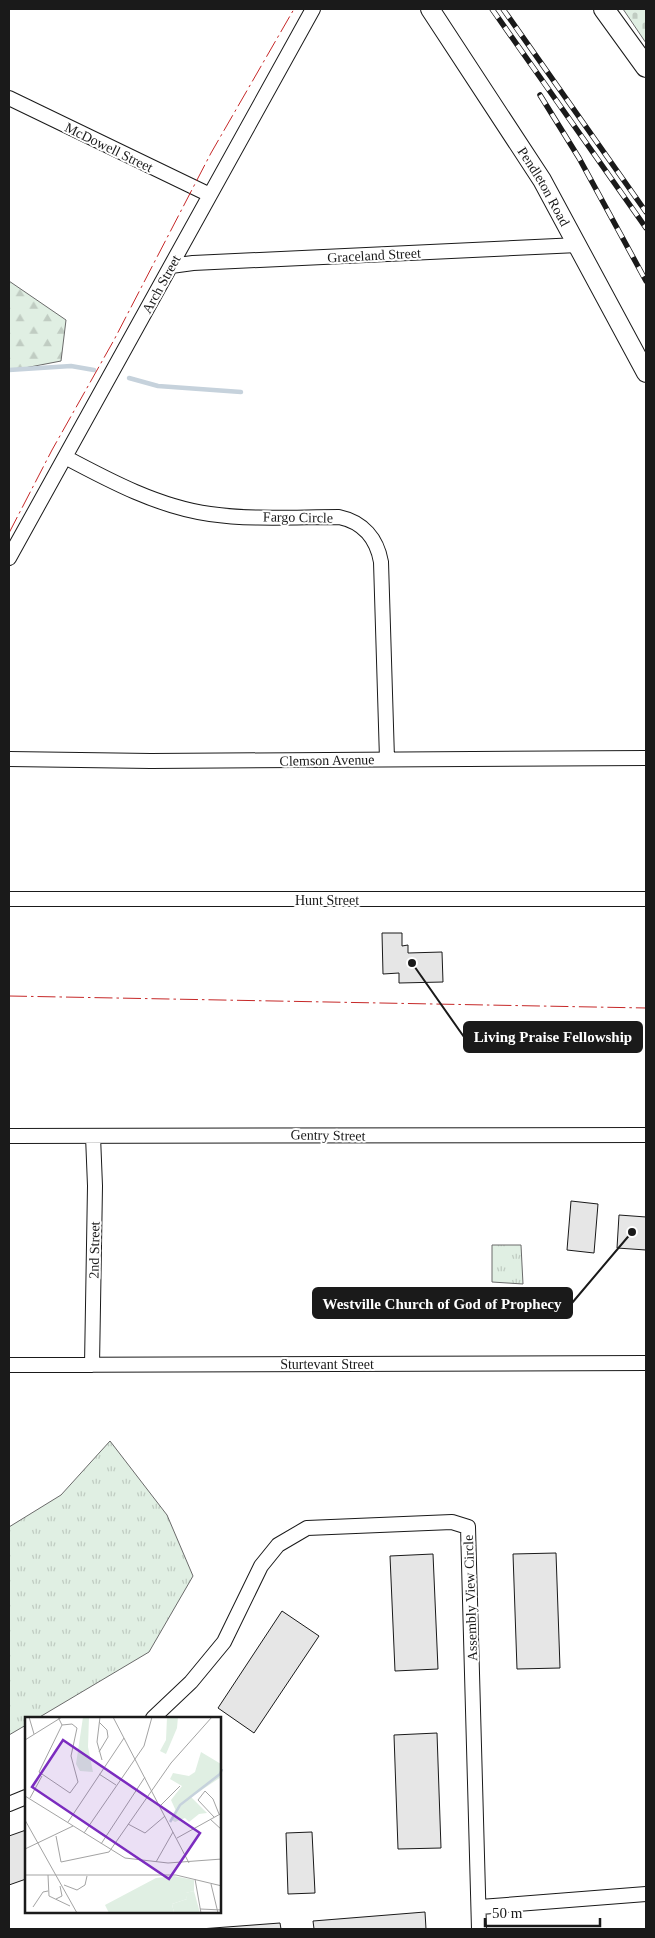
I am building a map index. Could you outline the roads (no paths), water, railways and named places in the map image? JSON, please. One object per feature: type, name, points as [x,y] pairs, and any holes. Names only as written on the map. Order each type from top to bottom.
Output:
[{"type":"main road","points":[[604,9],[646,67]]},
{"type":"street","name":"Arch Street","points":[[9,558],[313,9]]},
{"type":"street","name":"Pendleton Road","points":[[430,9],[542,180],[646,373]]},
{"type":"street","name":"McDowell Street","points":[[9,98],[210,195]]},
{"type":"street","name":"Graceland Street","points":[[171,266],[193,263],[578,245]]},
{"type":"street","name":"Fargo Circle","points":[[65,457],[152,499],[181,508],[230,516],[339,517],[353,521],[366,530],[376,543],[380,562],[387,759]]},
{"type":"street","name":"Clemson Avenue","points":[[9,759],[152,761],[646,758]]},
{"type":"street","name":"Hunt Street","points":[[9,899],[646,900]]},
{"type":"street","name":"Gentry Street","points":[[9,1136],[646,1135]]},
{"type":"street","name":"2nd Street","points":[[92,1365],[95,1186],[93,1136]]},
{"type":"street","name":"Sturtevant Street","points":[[9,1365],[646,1363]]},
{"type":"street","name":"Assembly View Circle","points":[[154,1717],[190,1682],[224,1642],[261,1566],[278,1545],[307,1528],[452,1522],[468,1527],[480,1929]]},
{"type":"street","points":[[9,1804],[25,1797]]},
{"type":"street","points":[[480,1907],[646,1894]]},
{"type":"waterway","points":[[9,370],[71,366],[94,370]]},
{"type":"waterway","points":[[129,378],[158,386],[241,392]]},
{"type":"railway","points":[[492,9],[646,228]]},
{"type":"railway","points":[[503,9],[646,212]]},
{"type":"railway","points":[[540,95],[579,158],[646,281]]},
{"type":"place","name":"Living Praise Fellowship","points":[[412,963]]},
{"type":"place","name":"Westville Church of God of Prophecy","points":[[632,1232]]}]
